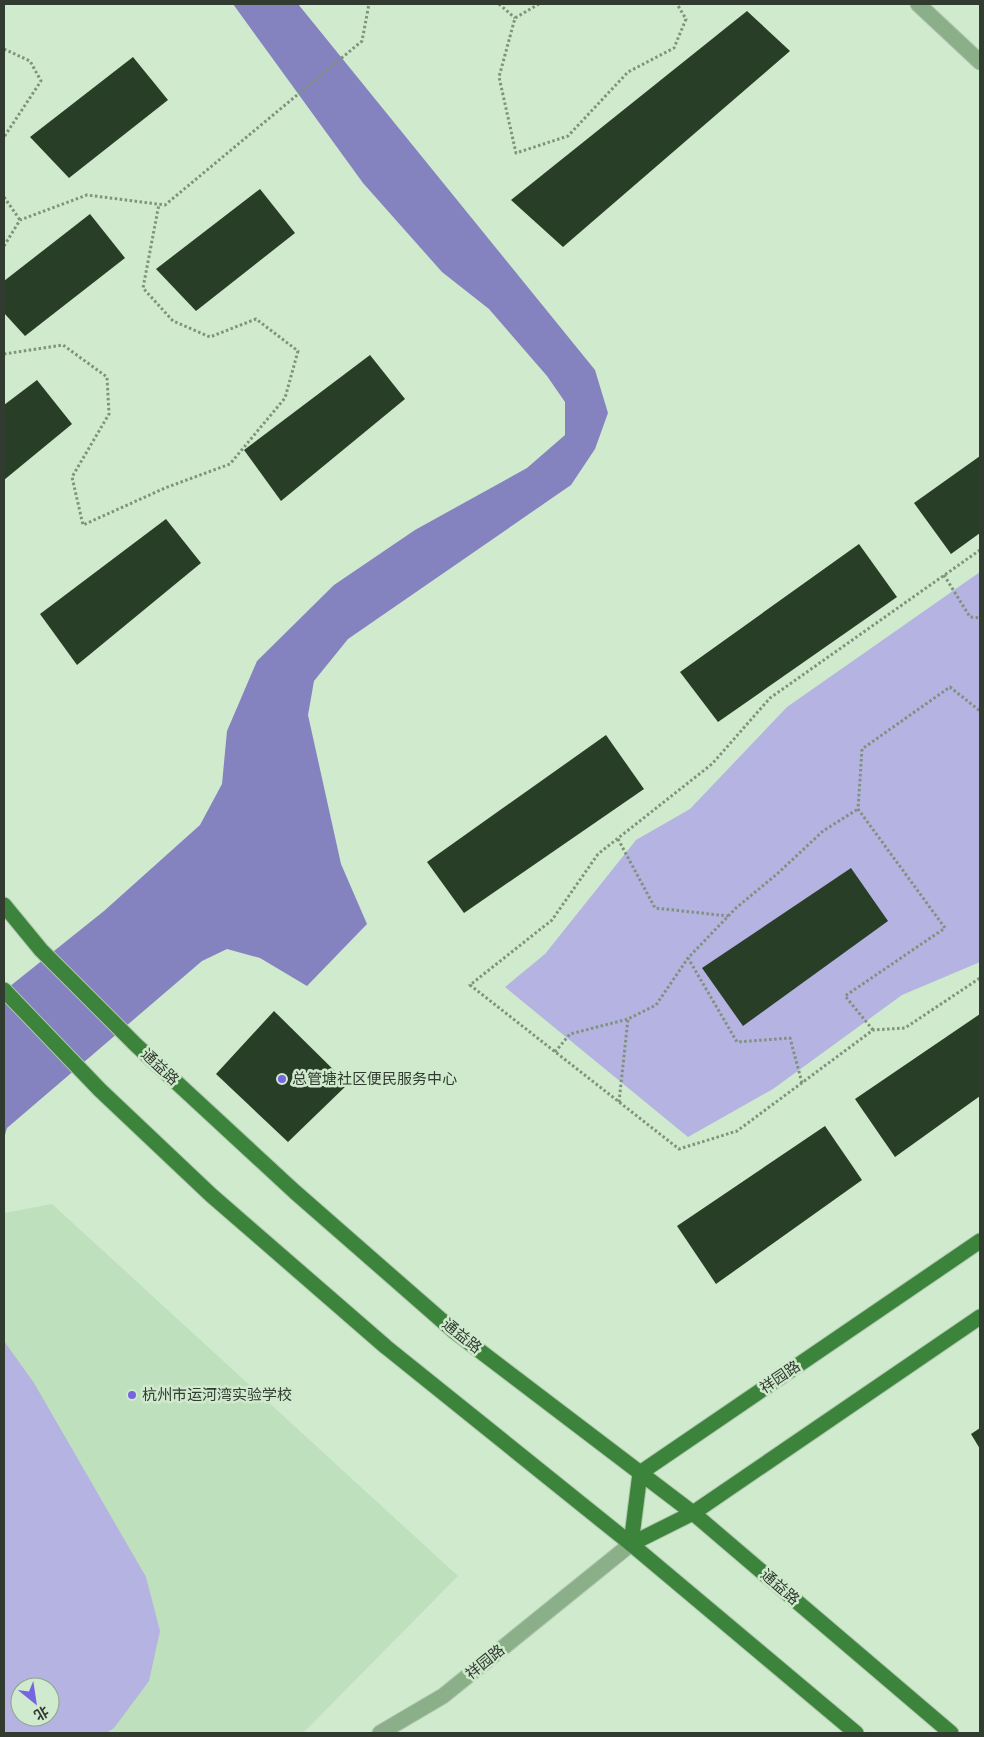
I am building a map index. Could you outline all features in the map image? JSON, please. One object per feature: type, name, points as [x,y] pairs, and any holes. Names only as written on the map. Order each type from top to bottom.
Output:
[{"type":"main road","name":"通益路","points":[[4,905],[41,950],[136,1045],[295,1192],[455,1332],[693,1513],[951,1733]]},
{"type":"main road","points":[[4,990],[100,1090],[211,1195],[386,1347],[631,1544],[856,1733]]},
{"type":"main road","name":"祥园路","points":[[640,1473],[980,1241]]},
{"type":"main road","name":"祥园路","points":[[631,1544],[693,1513],[980,1316]]},
{"type":"main road","points":[[631,1544],[640,1473]]},
{"type":"street","points":[[918,4],[980,62]]},
{"type":"street","name":"祥园路","points":[[380,1733],[443,1696],[631,1544]]},
{"type":"path","points":[[4,246],[20,220],[87,195],[165,205],[362,41],[368,4]]},
{"type":"path","points":[[499,4],[515,18]]},
{"type":"path","points":[[538,4],[515,18],[500,77],[516,153],[568,136],[628,72],[674,48],[686,19],[677,4]]},
{"type":"path","points":[[4,49],[30,61],[42,81],[4,137]]},
{"type":"path","points":[[4,197],[20,220]]},
{"type":"path","points":[[4,354],[63,345],[106,377],[109,414],[72,477],[83,525],[165,488],[230,464],[285,398],[298,351],[256,319],[210,337],[174,321],[143,288],[159,204]]},
{"type":"path","points":[[980,550],[770,698],[712,764],[598,854],[552,920],[470,985],[679,1149],[737,1131],[873,1030],[906,1028],[980,978]]},
{"type":"path","points":[[944,576],[970,617],[980,618]]},
{"type":"path","points":[[873,1030],[845,996],[945,928],[858,809],[862,749],[950,688],[980,710]]},
{"type":"path","points":[[554,1052],[570,1034],[628,1019],[656,1006],[688,958],[729,916],[823,831],[858,809]]},
{"type":"path","points":[[618,839],[655,908],[729,916]]},
{"type":"path","points":[[688,958],[737,1042],[790,1038],[802,1083]]},
{"type":"path","points":[[619,1102],[628,1019]]},
{"type":"shaded area","points":[[233,4],[298,4],[595,370],[608,413],[595,449],[571,485],[348,639],[314,681],[308,715],[341,864],[367,924],[307,986],[260,958],[227,949],[202,961],[7,1128],[4,1138],[4,991],[104,911],[200,825],[222,784],[227,731],[257,661],[334,585],[415,530],[527,468],[565,435],[565,402],[547,376],[489,309],[442,272],[363,183]]},
{"type":"shaded area","points":[[980,572],[980,962],[902,995],[773,1089],[688,1137],[505,987],[545,954],[636,840],[690,809],[787,707]]},
{"type":"shaded area","name":"杭州市运河湾实验学校","points":[[52,1204],[458,1576],[303,1733],[4,1733],[4,1213]]},
{"type":"shaded area","points":[[4,1341],[34,1383],[146,1577],[160,1631],[149,1681],[114,1728],[106,1733],[4,1733]]},
{"type":"building","points":[[747,11],[790,51],[563,247],[511,200]]},
{"type":"building","points":[[133,57],[168,100],[69,178],[30,137]]},
{"type":"building","points":[[260,189],[295,233],[196,311],[156,269]]},
{"type":"building","points":[[90,214],[125,258],[25,336],[4,313],[4,281]]},
{"type":"building","points":[[370,355],[405,399],[281,501],[244,450]]},
{"type":"building","points":[[37,380],[72,424],[4,480],[4,405]]},
{"type":"building","points":[[980,456],[980,533],[951,554],[914,503]]},
{"type":"building","points":[[166,519],[201,563],[77,665],[40,614]]},
{"type":"building","points":[[859,544],[897,597],[718,722],[680,672]]},
{"type":"building","points":[[606,735],[644,789],[464,913],[427,862]]},
{"type":"building","points":[[851,868],[888,921],[743,1026],[702,968]]},
{"type":"building","name":"总管塘社区便民服务中心","points":[[274,1011],[348,1084],[288,1142],[216,1074]]},
{"type":"building","points":[[980,1014],[980,1096],[895,1157],[855,1099]]},
{"type":"building","points":[[825,1126],[862,1180],[716,1284],[677,1226]]},
{"type":"building","points":[[980,1428],[980,1449],[971,1434]]},
{"type":"place","name":"总管塘社区便民服务中心","points":[[282,1079]]},
{"type":"place","name":"杭州市运河湾实验学校","points":[[132,1395]]}]
